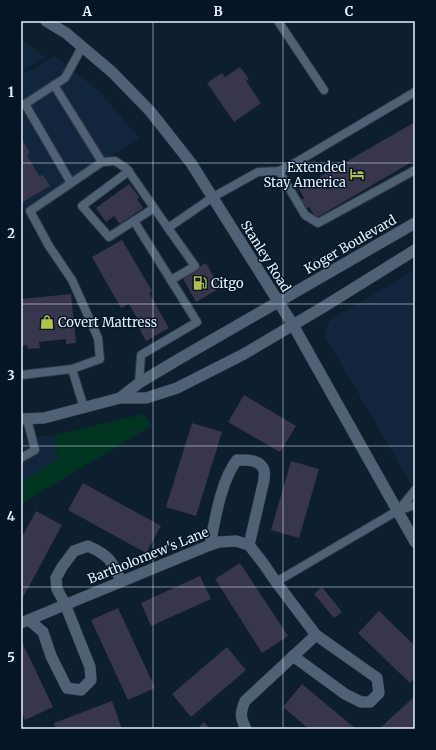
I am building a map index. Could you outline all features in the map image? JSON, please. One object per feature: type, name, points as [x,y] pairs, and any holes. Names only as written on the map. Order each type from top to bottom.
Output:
[{"type":"street","name":"Stanley Road","points":[[46,21],[66,33],[112,72],[150,111],[191,163],[293,325],[415,542]]},
{"type":"street","name":"Koger Boulevard","points":[[120,398],[139,383],[278,301],[415,223]]},
{"type":"street","points":[[24,419],[44,418],[120,398],[146,398],[177,388],[244,354],[415,250]]},
{"type":"street","points":[[210,545],[220,499],[230,468],[237,460],[257,462],[264,470],[264,480],[248,545],[316,634],[377,678],[379,693],[370,702],[361,702],[345,694],[292,656]]},
{"type":"street","name":"Bartholomew's Lane","points":[[25,622],[65,604],[210,545],[219,542],[236,541],[248,545]]},
{"type":"street","points":[[25,622],[43,632],[51,656],[67,688],[81,690],[91,680],[90,667],[65,604],[57,589],[56,578],[74,551],[88,546],[100,552],[114,564],[121,581]]},
{"type":"street","points":[[246,729],[241,719],[241,710],[246,700],[316,634]]},
{"type":"lane","points":[[278,21],[324,90]]},
{"type":"lane","points":[[71,183],[25,104],[65,78],[82,47]]},
{"type":"lane","points":[[54,85],[102,162]]},
{"type":"lane","points":[[168,228],[213,197],[258,172],[279,171],[295,163],[415,92]]},
{"type":"lane","points":[[21,375],[72,369],[100,359],[98,338],[72,280],[49,246],[30,211],[102,162],[115,160],[129,171],[195,266],[171,280]]},
{"type":"lane","points":[[279,171],[305,215],[318,223],[415,170]]},
{"type":"lane","points":[[129,171],[82,206],[109,237],[154,208]]},
{"type":"lane","points":[[134,221],[197,322],[141,356],[139,383]]},
{"type":"lane","points":[[72,369],[84,408]]},
{"type":"lane","points":[[21,458],[35,450],[24,419]]},
{"type":"lane","points":[[397,512],[415,490]]},
{"type":"lane","points":[[276,582],[397,512],[415,505]]},
{"type":"shaded area","points":[[21,39],[45,57],[21,71]]},
{"type":"shaded area","points":[[54,56],[99,91],[139,138],[21,212],[21,76]]},
{"type":"shaded area","points":[[415,270],[415,491],[325,336],[330,320]]},
{"type":"shaded area","points":[[54,435],[58,459],[21,482],[21,438]]},
{"type":"green space","points":[[144,414],[151,426],[21,504],[21,482],[58,459],[54,435]]},
{"type":"building","points":[[240,67],[249,79],[246,81],[261,103],[234,122],[207,83],[222,73],[225,77]]},
{"type":"building","name":"Extended Stay America","points":[[415,122],[415,160],[316,218],[309,207],[304,209],[299,201],[304,198],[299,189]]},
{"type":"building","points":[[21,137],[30,153],[27,155],[39,176],[43,175],[50,186],[21,203]]},
{"type":"building","points":[[129,184],[139,197],[137,199],[143,208],[120,224],[114,216],[106,222],[96,208]]},
{"type":"building","points":[[122,240],[152,291],[149,293],[169,328],[146,341],[139,328],[142,326],[129,304],[121,308],[92,257]]},
{"type":"building","points":[[206,263],[220,288],[196,302],[182,277]]},
{"type":"building","points":[[71,294],[76,343],[66,344],[66,339],[39,342],[40,348],[28,349],[27,345],[21,346],[21,299]]},
{"type":"building","points":[[244,395],[296,426],[280,452],[228,422]]},
{"type":"building","points":[[192,423],[222,432],[196,516],[166,507]]},
{"type":"building","points":[[291,461],[319,469],[299,538],[271,530]]},
{"type":"building","points":[[83,483],[161,526],[146,553],[68,510]]},
{"type":"building","points":[[36,511],[62,525],[21,601],[21,539]]},
{"type":"building","points":[[240,563],[288,636],[262,653],[215,579]]},
{"type":"building","points":[[200,576],[211,599],[151,626],[141,603]]},
{"type":"building","points":[[322,587],[342,612],[334,618],[314,594]]},
{"type":"building","points":[[118,608],[155,688],[128,700],[91,620]]},
{"type":"building","points":[[379,611],[415,646],[415,677],[410,683],[358,633]]},
{"type":"building","points":[[22,642],[53,707],[25,720],[21,711]]},
{"type":"building","points":[[227,647],[246,670],[191,717],[172,694]]},
{"type":"building","points":[[302,684],[356,729],[309,729],[283,707]]},
{"type":"building","points":[[415,696],[415,729],[379,729]]},
{"type":"building","points":[[112,701],[122,729],[56,729],[54,723]]},
{"type":"building","points":[[204,722],[210,729],[197,729]]},
{"type":"place","name":"Extended Stay America","points":[[357,174]]},
{"type":"place","name":"Citgo","points":[[200,283]]},
{"type":"place","name":"Covert Mattress","points":[[47,322]]}]
